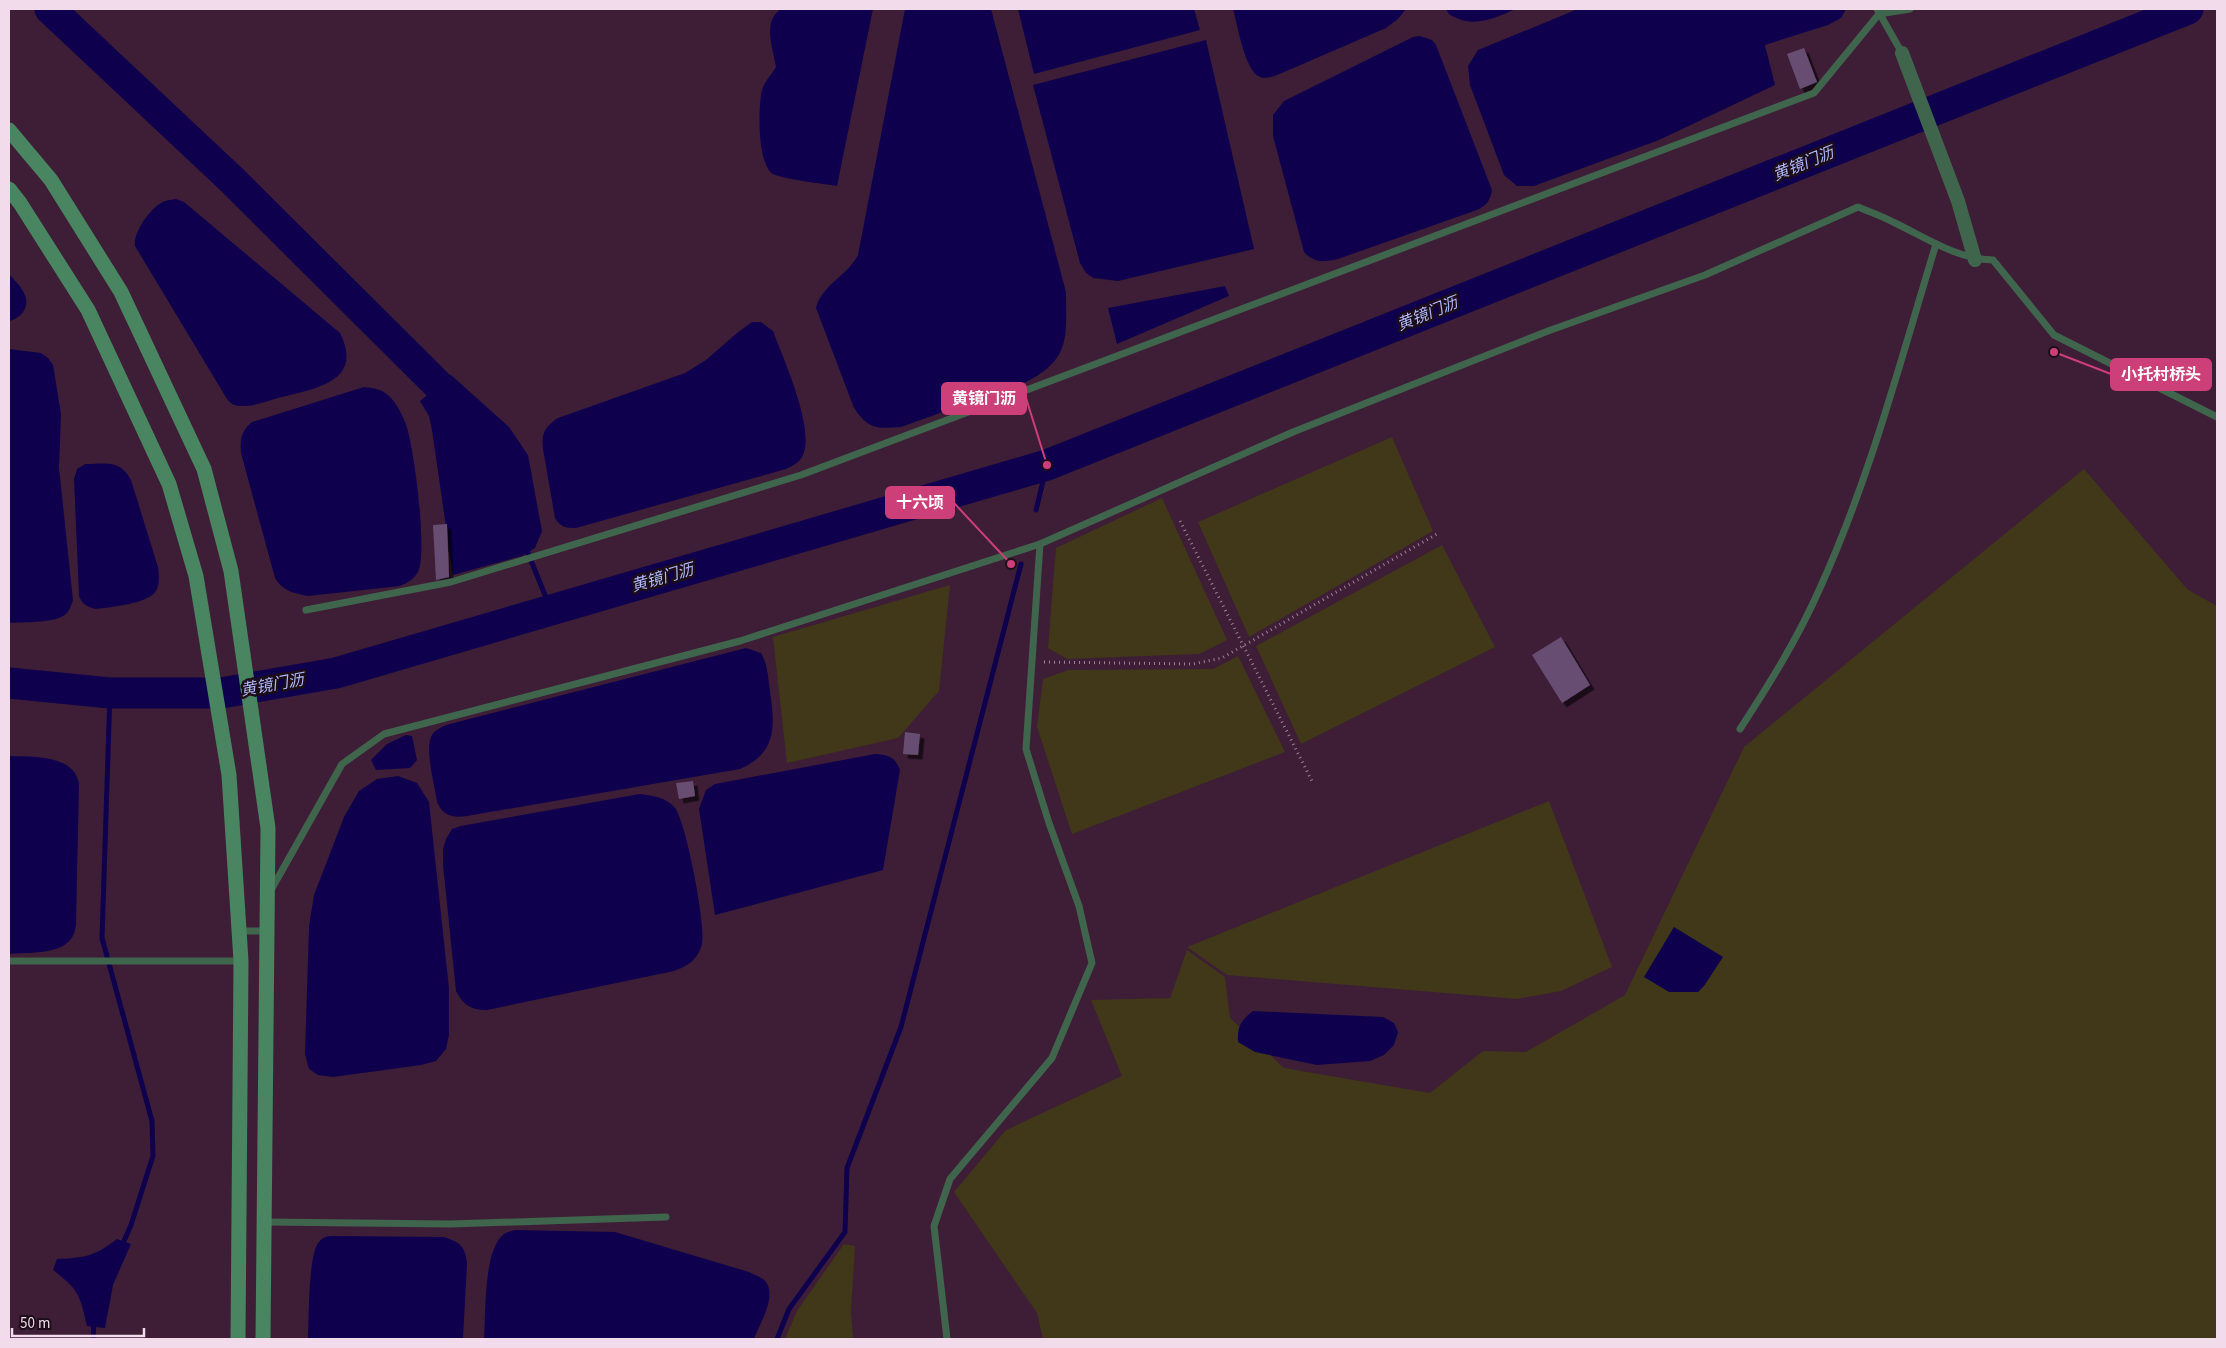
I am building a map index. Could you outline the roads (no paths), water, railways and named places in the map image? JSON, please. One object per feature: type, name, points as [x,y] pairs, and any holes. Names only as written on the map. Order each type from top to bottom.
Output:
[{"type":"main road","points":[[9,130],[51,180],[121,292],[204,470],[231,571],[268,828],[269,895],[267,931],[263,1339]]},
{"type":"main road","points":[[9,189],[20,203],[88,310],[169,484],[196,576],[229,775],[241,961],[238,1339]]},
{"type":"street","points":[[1902,53],[1958,201],[1975,260]]},
{"type":"lane","points":[[306,610],[451,582],[802,475],[1814,93],[1878,12],[1910,9]]},
{"type":"lane","points":[[1878,12],[1902,53]]},
{"type":"lane","points":[[269,895],[342,764],[384,734],[740,641],[1040,544],[1293,432],[1548,331],[1705,275],[1858,207],[1936,244],[1975,260],[1993,260],[2054,335],[2217,417]]},
{"type":"lane","points":[[1740,729],[1779,669],[1821,587],[1864,477],[1936,244]]},
{"type":"lane","points":[[947,1339],[934,1226],[950,1178],[1052,1058],[1092,963],[1079,906],[1048,823],[1026,749],[1040,544]]},
{"type":"lane","points":[[239,931],[267,931]]},
{"type":"lane","points":[[9,960],[241,961]]},
{"type":"lane","points":[[264,1222],[451,1224],[666,1217]]},
{"type":"waterway","points":[[50,9],[231,179],[444,391]]},
{"type":"waterway","name":"黄镜门沥","points":[[9,683],[110,693],[221,693],[336,673],[1047,465],[2188,9]]},
{"type":"waterway","points":[[1036,510],[1047,465]]},
{"type":"waterway","points":[[526,548],[551,610]]},
{"type":"waterway","points":[[777,1339],[789,1309],[845,1232],[847,1168],[901,1027],[1021,564]]},
{"type":"waterway","points":[[110,693],[102,938],[152,1121],[153,1156],[131,1225],[121,1248]]},
{"type":"waterway","points":[[93,1339],[94,1320]]},
{"type":"place","name":"小托村桥头","points":[[2054,352]]},
{"type":"place","name":"黄镜门沥","points":[[1047,465]]},
{"type":"place","name":"十六顷","points":[[1011,564]]}]
